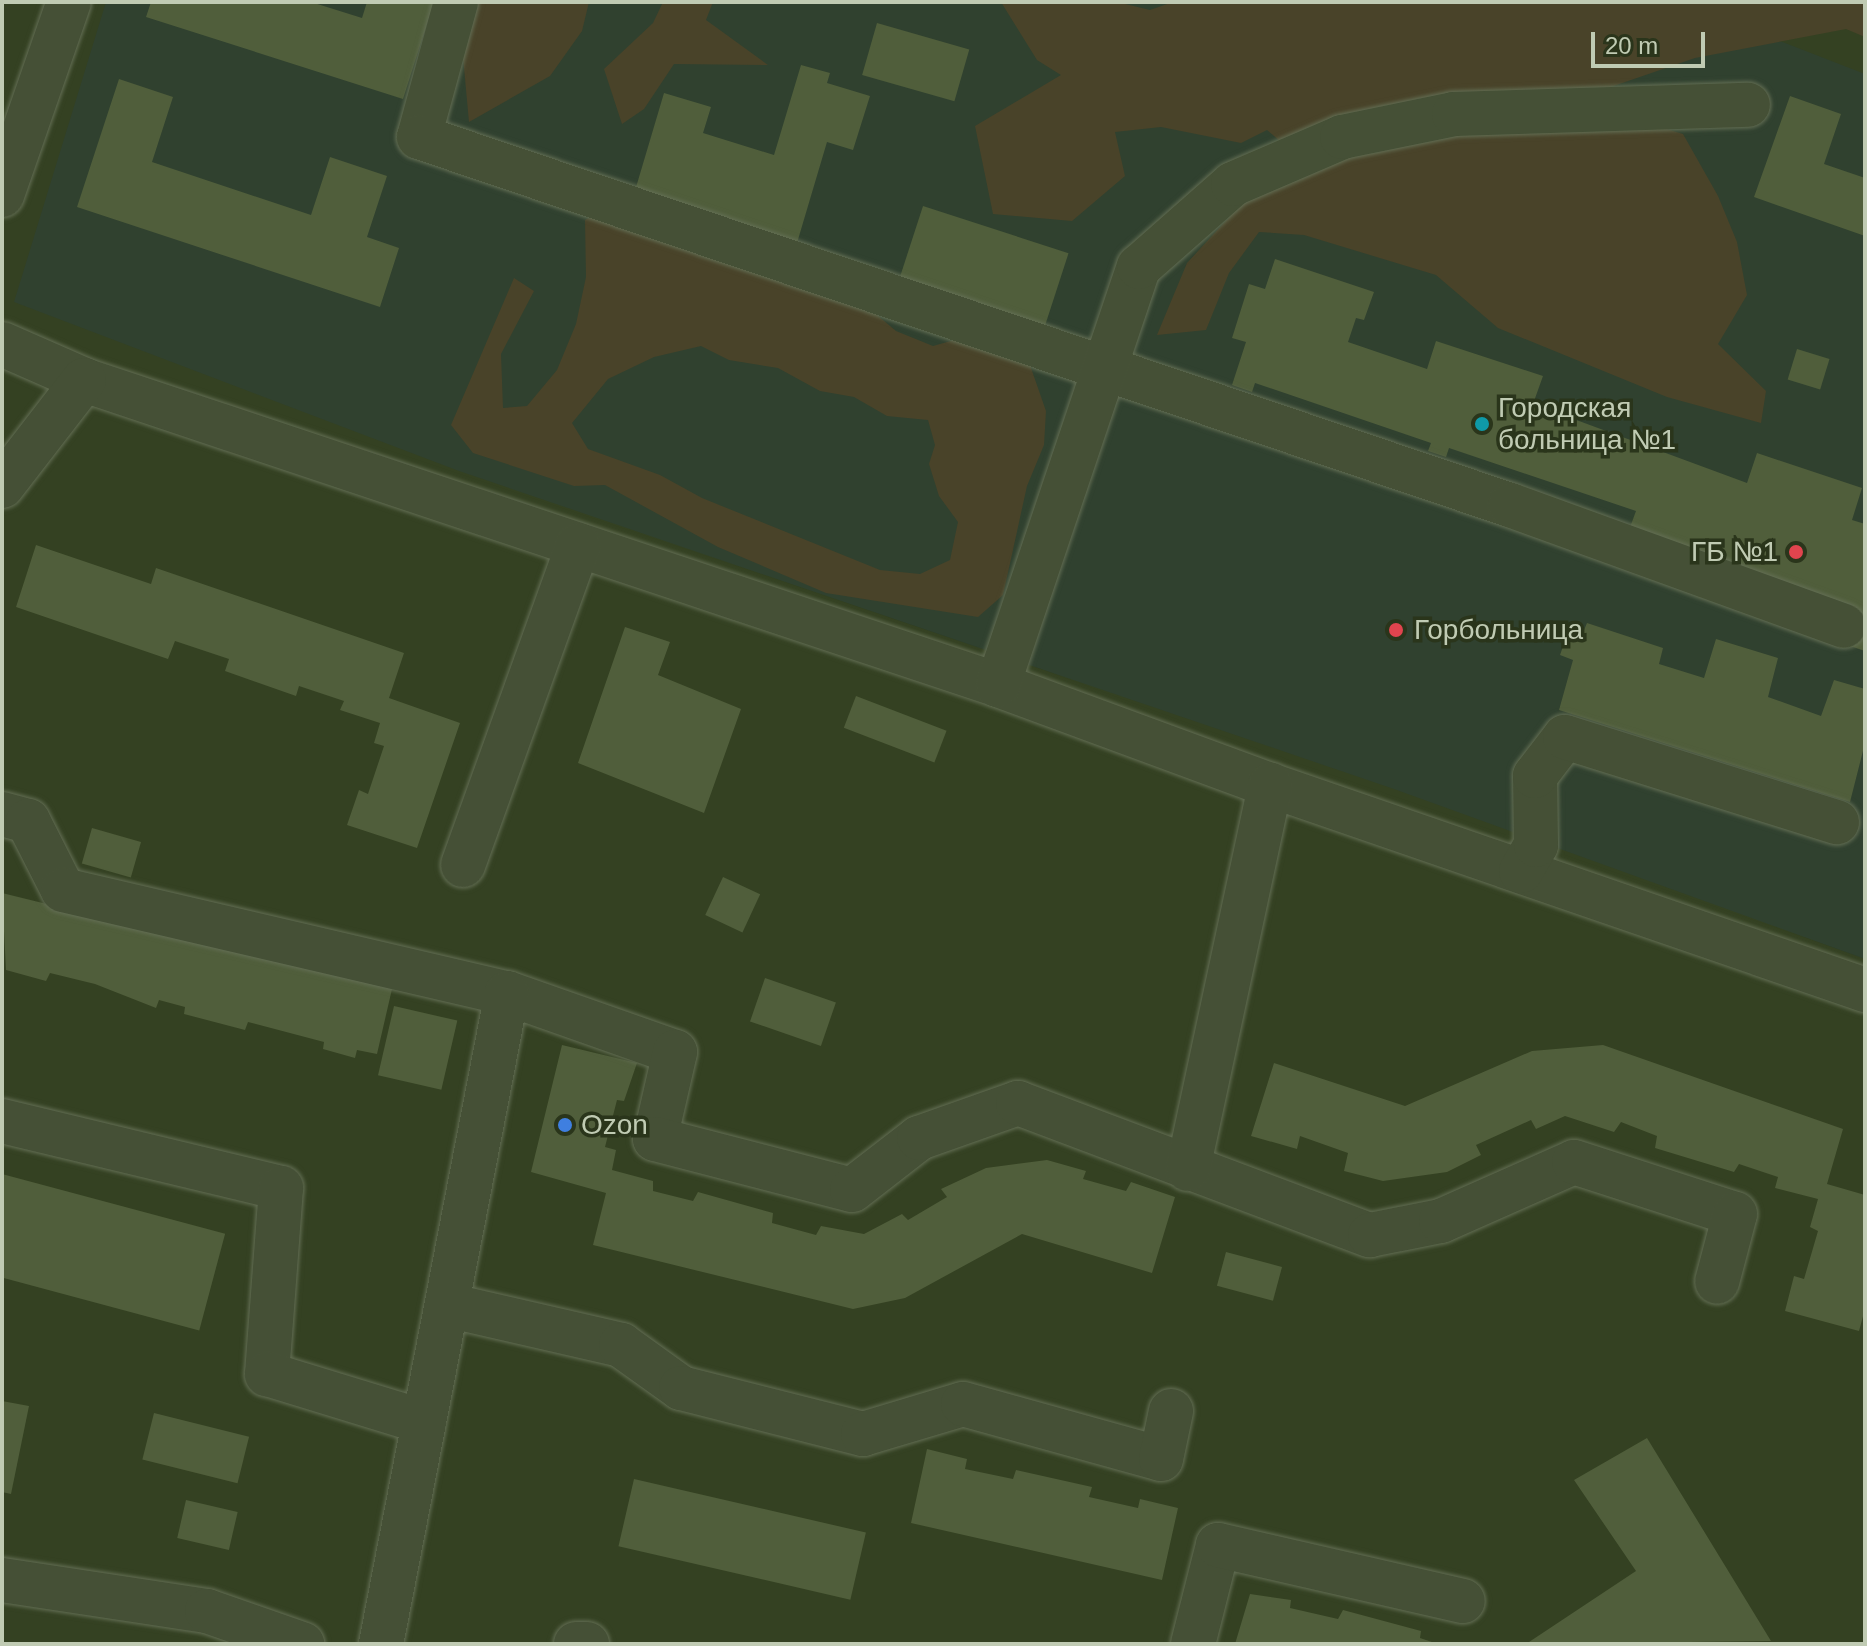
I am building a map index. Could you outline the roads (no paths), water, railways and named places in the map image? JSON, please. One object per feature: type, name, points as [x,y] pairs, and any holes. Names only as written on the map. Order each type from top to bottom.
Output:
[{"type":"street","points":[[2,195],[69,2]]},
{"type":"street","points":[[456,2],[419,137],[1510,505],[1844,626]]},
{"type":"street","points":[[998,685],[1139,267],[1233,184],[1342,137],[1454,114],[1748,105]]},
{"type":"street","points":[[2,344],[84,380],[998,685],[1270,785],[1865,990]]},
{"type":"street","points":[[2,486],[84,380]]},
{"type":"street","points":[[463,865],[578,545]]},
{"type":"street","points":[[1521,871],[1536,845],[1535,776],[1565,737],[1837,822]]},
{"type":"street","points":[[1188,1169],[1270,785]]},
{"type":"street","points":[[2,814],[28,821],[63,890],[507,993],[675,1052],[655,1139],[852,1190],[919,1138],[1018,1103],[1370,1235],[1441,1221],[1574,1162],[1735,1214],[1717,1282]]},
{"type":"street","points":[[381,1644],[507,993]]},
{"type":"street","points":[[2,1121],[281,1188],[267,1374],[424,1422]]},
{"type":"street","points":[[447,1305],[621,1345],[681,1388],[863,1434],[963,1404],[1161,1459],[1171,1411]]},
{"type":"street","points":[[1193,1644],[1218,1545],[1463,1601]]},
{"type":"street","points":[[2,1580],[207,1611],[302,1644]]},
{"type":"street","points":[[576,1644],[587,1644]]},
{"type":"place","name":"Городская больница №1","points":[[1482,424]]},
{"type":"place","name":"ГБ №1","points":[[1796,552]]},
{"type":"place","name":"Горбольница","points":[[1396,630]]},
{"type":"place","name":"Ozon","points":[[565,1125]]}]
